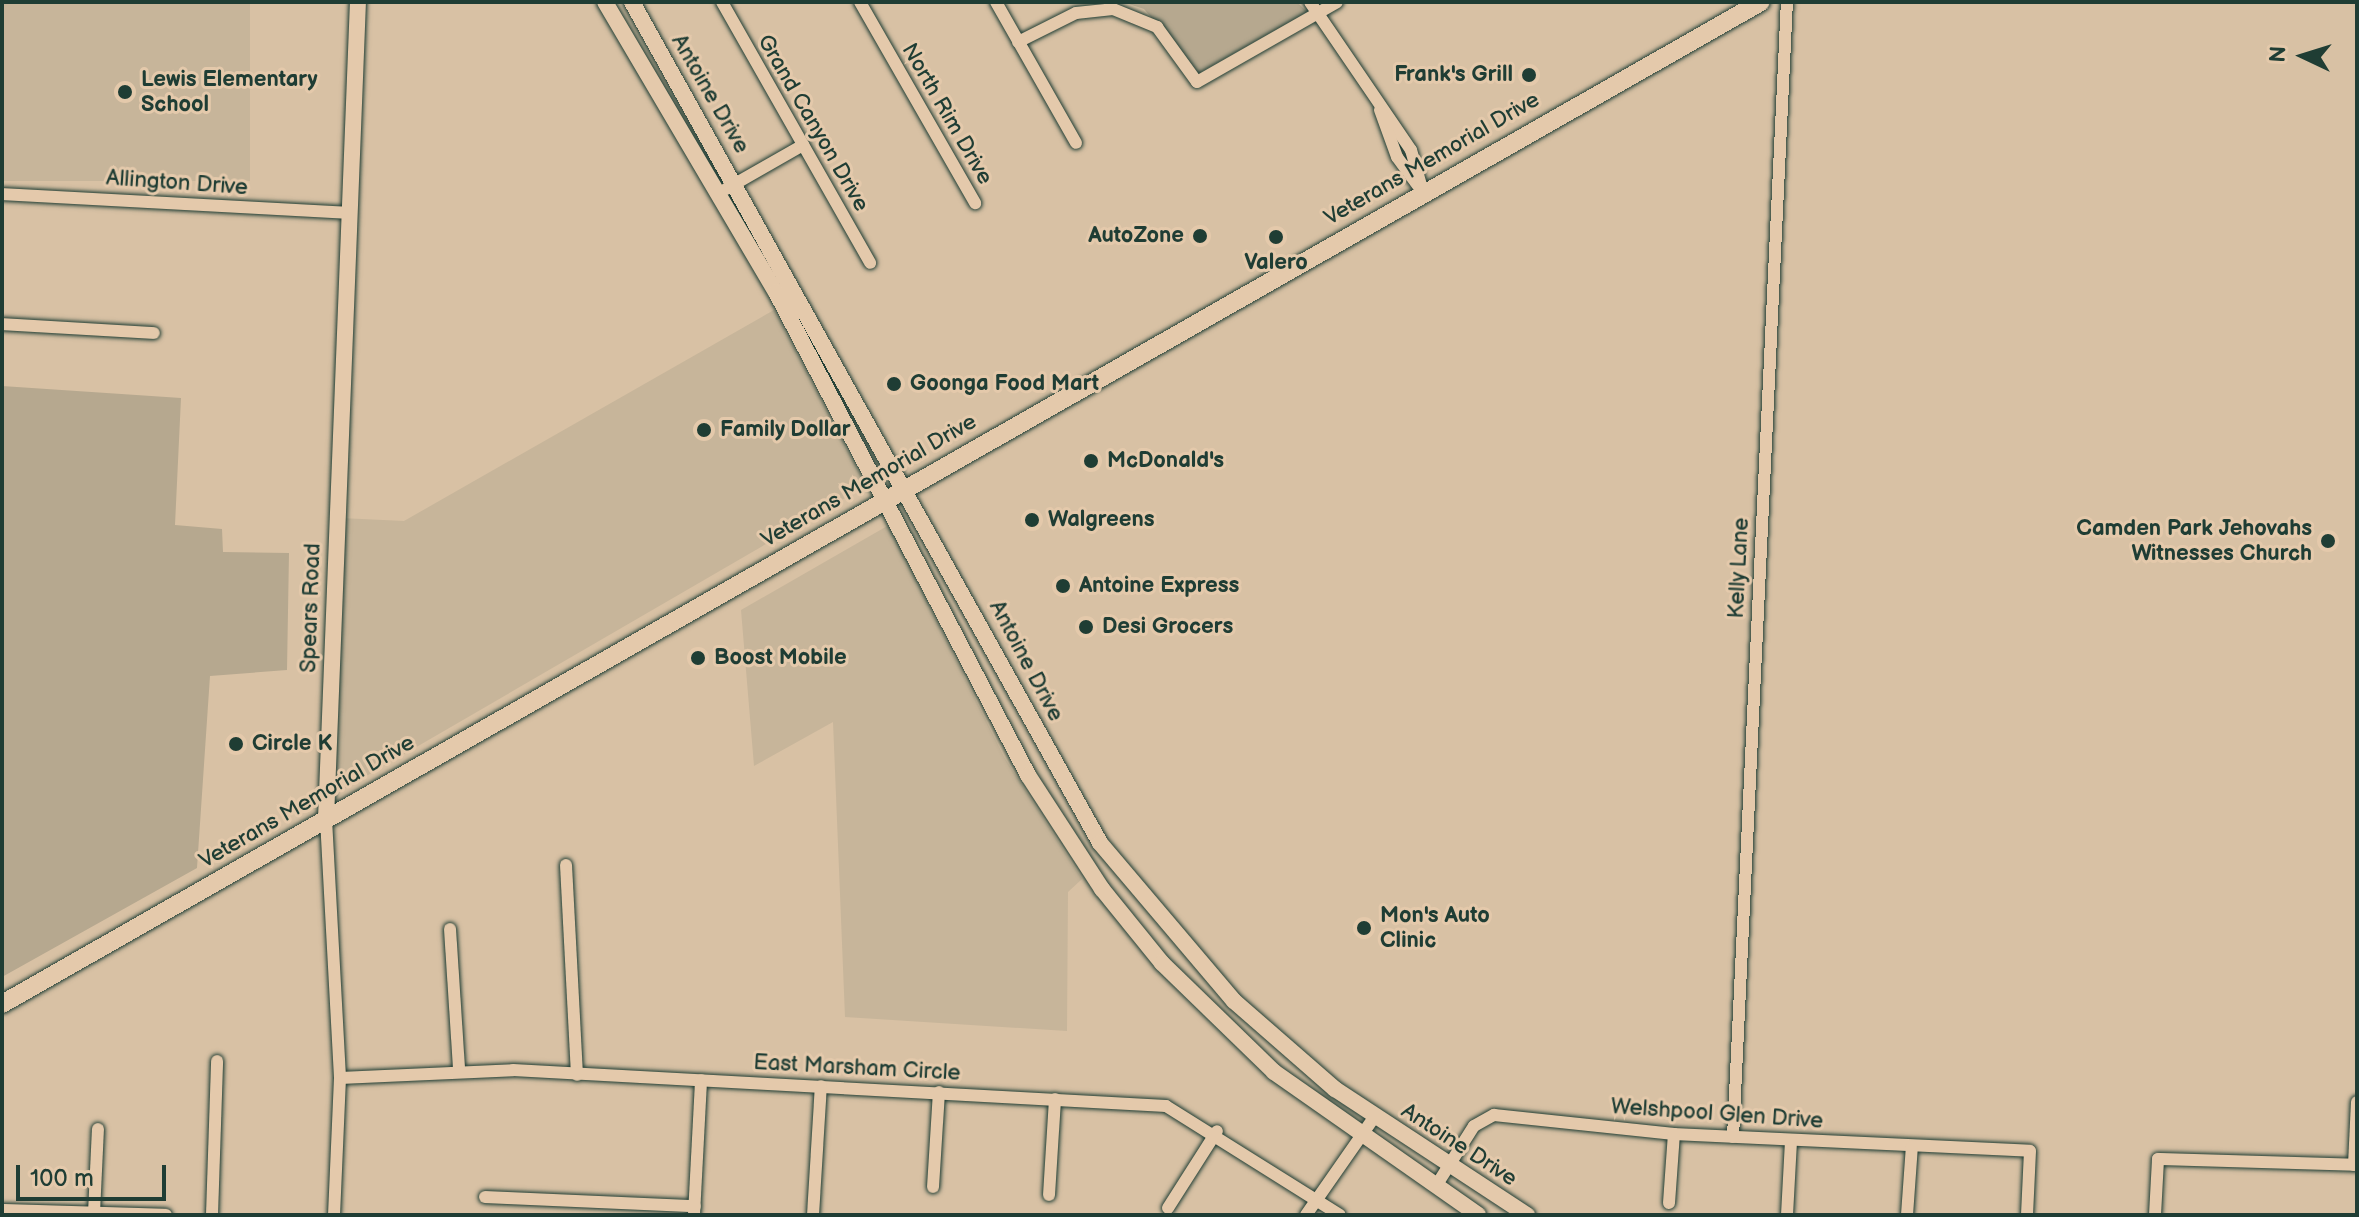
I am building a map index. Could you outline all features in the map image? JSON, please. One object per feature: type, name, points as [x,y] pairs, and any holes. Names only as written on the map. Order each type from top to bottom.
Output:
[{"type":"main road","name":"Spears Road","points":[[326,819],[358,2]]},
{"type":"main road","name":"Antoine Drive","points":[[605,2],[716,196],[788,314],[1028,775],[1102,889],[1251,1051],[1361,1136],[1478,1215]]},
{"type":"main road","name":"Antoine Drive","points":[[632,2],[804,305],[1100,843],[1234,1001],[1375,1116],[1527,1215]]},
{"type":"main road","name":"Veterans Memorial Drive","points":[[2,1004],[1761,2]]},
{"type":"main road","points":[[788,314],[804,305]]},
{"type":"street","name":"Grand Canyon Drive","points":[[722,2],[870,263]]},
{"type":"street","name":"North Rim Drive","points":[[860,2],[975,203]]},
{"type":"street","points":[[996,2],[1076,143]]},
{"type":"street","points":[[1018,42],[1076,13],[1113,9],[1165,34],[1197,82],[1314,7],[1337,2]]},
{"type":"street","name":"Kelly Lane","points":[[1733,1137],[1787,2]]},
{"type":"street","points":[[1314,7],[1380,110],[1397,157],[1423,192]]},
{"type":"street","points":[[716,196],[803,145]]},
{"type":"street","name":"Allington Drive","points":[[2,194],[349,213]]},
{"type":"street","points":[[2,324],[154,333]]},
{"type":"street","name":"Spears Road","points":[[326,819],[340,1078],[334,1215]]},
{"type":"street","points":[[566,865],[577,1075]]},
{"type":"street","points":[[450,929],[459,1070]]},
{"type":"street","points":[[212,1215],[217,1061]]},
{"type":"street","name":"East Marsham Circle","points":[[340,1078],[459,1070],[939,1092],[1176,1108],[1217,1131],[1340,1215]]},
{"type":"street","points":[[485,1197],[694,1210],[701,1080]]},
{"type":"street","points":[[813,1215],[821,1086]]},
{"type":"street","points":[[933,1187],[939,1092]]},
{"type":"street","points":[[1049,1195],[1055,1099]]},
{"type":"street","points":[[2155,1215],[2158,1159],[2355,1165],[2357,1102]]},
{"type":"street","name":"Welshpool Glen Drive","points":[[1436,1186],[1474,1126],[1494,1115],[1674,1134],[2030,1151],[2027,1215]]},
{"type":"street","points":[[1306,1215],[1375,1116]]},
{"type":"street","points":[[94,1213],[98,1129]]},
{"type":"street","points":[[1168,1208],[1217,1131]]},
{"type":"street","points":[[1669,1203],[1674,1134]]},
{"type":"street","points":[[1787,1215],[1791,1140]]},
{"type":"street","points":[[1907,1215],[1912,1146]]},
{"type":"street","points":[[2,1210],[166,1215]]},
{"type":"shaded area","name":"Lewis Elementary School","points":[[2,2],[250,2],[250,181],[2,181]]},
{"type":"shaded area","points":[[1123,2],[1297,2],[1307,12],[1199,73],[1144,9]]},
{"type":"shaded area","points":[[774,310],[866,486],[332,796],[341,518],[404,521]]},
{"type":"shaded area","points":[[2,386],[181,398],[175,525],[222,529],[223,552],[289,553],[287,670],[210,676],[197,868],[2,977]]},
{"type":"shaded area","points":[[889,525],[1004,757],[1082,879],[1068,892],[1067,1031],[845,1017],[833,722],[754,766],[741,610]]},
{"type":"place","name":"Frank's Grill","points":[[1529,75]]},
{"type":"place","name":"Lewis Elementary School","points":[[125,92]]},
{"type":"place","name":"AutoZone","points":[[1200,236]]},
{"type":"place","name":"Valero","points":[[1276,237]]},
{"type":"place","name":"Goonga Food Mart","points":[[894,384]]},
{"type":"place","name":"Family Dollar","points":[[704,430]]},
{"type":"place","name":"McDonald's","points":[[1091,461]]},
{"type":"place","name":"Walgreens","points":[[1032,520]]},
{"type":"place","name":"Camden Park Jehovahs Witnesses Church","points":[[2328,541]]},
{"type":"place","name":"Antoine Express","points":[[1063,586]]},
{"type":"place","name":"Desi Grocers","points":[[1086,627]]},
{"type":"place","name":"Boost Mobile","points":[[698,658]]},
{"type":"place","name":"Circle K","points":[[236,744]]},
{"type":"place","name":"Mon's Auto Clinic","points":[[1364,928]]}]
